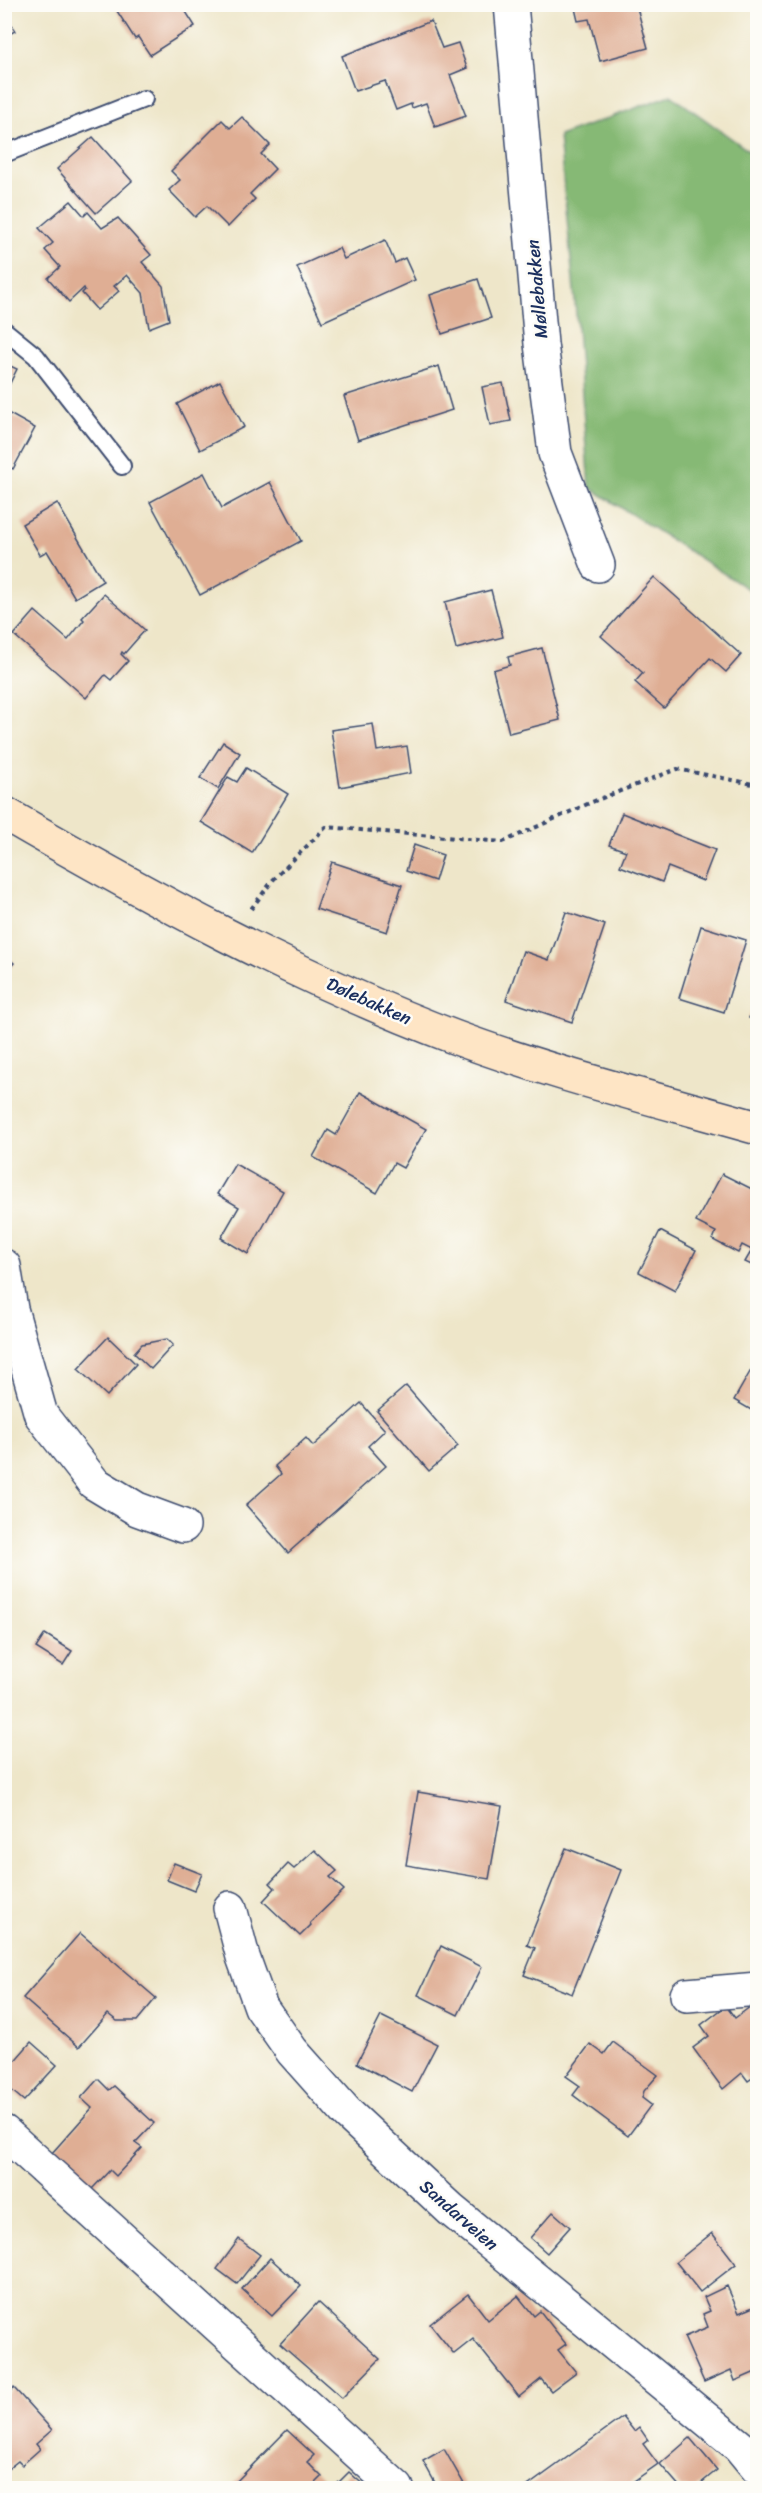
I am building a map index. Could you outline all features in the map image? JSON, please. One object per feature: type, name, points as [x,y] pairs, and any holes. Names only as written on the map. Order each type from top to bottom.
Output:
[{"type":"main road","name":"Dølebakken","points":[[4,813],[79,856],[231,936],[330,984],[455,1037],[580,1078],[758,1128]]},
{"type":"street","name":"Møllebakken","points":[[511,4],[541,344],[555,453],[598,565]]},
{"type":"street","points":[[4,1266],[11,1309],[41,1415],[94,1482],[137,1509],[183,1526]]},
{"type":"street","name":"Sandarveien","points":[[230,1908],[243,1957],[261,2007],[292,2051],[348,2114],[451,2210],[739,2446],[758,2469]]},
{"type":"street","points":[[687,1995],[758,1989]]},
{"type":"street","points":[[4,2132],[397,2488]]},
{"type":"lane","points":[[4,154],[144,99]]},
{"type":"lane","points":[[4,330],[36,356],[122,466]]},
{"type":"path","points":[[231,936],[273,880],[326,827],[503,842],[592,802],[677,769],[758,785]]},
{"type":"green space","points":[[671,95],[757,157],[757,595],[589,487],[575,301],[559,136]]},
{"type":"building","points":[[117,4],[181,4],[195,26],[150,55],[138,37],[135,39],[115,8]]},
{"type":"building","points":[[574,4],[636,4],[648,48],[600,61],[589,19],[578,21]]},
{"type":"building","points":[[4,13],[15,31],[4,37]]},
{"type":"building","points":[[431,21],[442,48],[458,43],[467,68],[450,75],[466,116],[435,127],[426,103],[412,108],[411,104],[396,110],[385,81],[355,91],[342,56]]},
{"type":"building","points":[[242,117],[270,145],[261,154],[275,169],[250,194],[255,199],[228,227],[207,206],[195,217],[169,190],[180,180],[171,171],[222,120],[230,128]]},
{"type":"building","points":[[93,137],[132,181],[96,213],[57,169]]},
{"type":"building","points":[[71,201],[84,216],[88,212],[102,228],[118,218],[151,255],[142,262],[163,286],[169,320],[149,328],[143,293],[127,275],[114,286],[119,291],[97,310],[82,293],[84,288],[69,302],[48,278],[60,267],[45,250],[53,243],[39,228]]},
{"type":"building","points":[[385,240],[395,263],[405,258],[415,280],[322,322],[297,267],[339,248],[344,259]]},
{"type":"building","points":[[478,279],[491,318],[442,334],[430,295]]},
{"type":"building","points":[[4,356],[8,358],[6,364],[17,369],[8,387],[5,386]]},
{"type":"building","points":[[439,366],[452,410],[358,440],[344,396]]},
{"type":"building","points":[[220,381],[244,427],[200,450],[177,404]]},
{"type":"building","points":[[503,383],[511,421],[490,425],[482,387]]},
{"type":"building","points":[[6,412],[35,428],[13,469],[4,464]]},
{"type":"building","points":[[204,473],[222,508],[270,482],[301,541],[200,595],[150,502]]},
{"type":"building","points":[[57,503],[103,581],[75,598],[47,551],[40,555],[22,524]]},
{"type":"building","points":[[654,577],[741,655],[726,672],[710,658],[664,708],[635,682],[643,673],[601,636]]},
{"type":"building","points":[[491,590],[503,637],[456,649],[445,602]]},
{"type":"building","points":[[104,594],[145,630],[124,654],[122,652],[121,654],[128,661],[111,680],[105,675],[86,698],[14,635],[35,611],[68,640],[84,620],[82,618]]},
{"type":"building","points":[[542,648],[560,720],[509,733],[493,670],[510,665],[508,657]]},
{"type":"building","points":[[373,724],[377,751],[407,746],[411,773],[340,787],[331,730]]},
{"type":"building","points":[[223,742],[240,753],[218,789],[200,778]]},
{"type":"building","points":[[246,768],[288,794],[252,853],[201,822],[228,777],[237,782]]},
{"type":"building","points":[[622,813],[715,850],[703,881],[668,867],[662,882],[620,866],[626,851],[609,845]]},
{"type":"building","points":[[414,845],[443,855],[435,881],[406,871]]},
{"type":"building","points":[[332,862],[402,885],[387,932],[316,909]]},
{"type":"building","points":[[566,912],[605,925],[572,1022],[506,1000],[523,951],[549,960]]},
{"type":"building","points":[[701,926],[746,940],[724,1012],[679,998]]},
{"type":"building","points":[[4,954],[14,963],[4,974]]},
{"type":"building","points":[[758,991],[758,1021],[749,1018]]},
{"type":"building","points":[[360,1092],[426,1129],[403,1168],[394,1163],[377,1193],[313,1157],[328,1130],[336,1135]]},
{"type":"building","points":[[235,1164],[283,1191],[248,1254],[221,1238],[239,1207],[217,1194]]},
{"type":"building","points":[[722,1174],[758,1192],[756,1247],[758,1268],[745,1262],[752,1250],[742,1245],[738,1253],[713,1240],[716,1232],[696,1222]]},
{"type":"building","points":[[660,1231],[696,1250],[675,1291],[639,1272]]},
{"type":"building","points":[[108,1337],[136,1364],[107,1396],[78,1369]]},
{"type":"building","points":[[167,1339],[173,1345],[151,1369],[134,1353],[142,1344]]},
{"type":"building","points":[[758,1358],[758,1414],[734,1400]]},
{"type":"building","points":[[406,1386],[458,1446],[429,1471],[377,1411]]},
{"type":"building","points":[[361,1403],[385,1430],[368,1446],[386,1466],[288,1553],[246,1505],[281,1474],[275,1466],[306,1438],[313,1446]]},
{"type":"building","points":[[45,1634],[72,1651],[63,1665],[36,1648]]},
{"type":"building","points":[[418,1792],[502,1806],[489,1879],[406,1865]]},
{"type":"building","points":[[566,1848],[621,1870],[572,1994],[524,1975],[535,1948],[527,1945]]},
{"type":"building","points":[[315,1850],[337,1871],[330,1877],[344,1890],[300,1936],[263,1901],[275,1888],[270,1883],[288,1864],[294,1869]]},
{"type":"building","points":[[174,1863],[202,1874],[194,1891],[167,1880]]},
{"type":"building","points":[[80,1933],[156,1998],[137,2021],[117,2021],[108,2014],[79,2047],[23,1998]]},
{"type":"building","points":[[441,1946],[482,1967],[458,2015],[418,1995]]},
{"type":"building","points":[[726,2006],[735,2018],[750,2007],[758,2018],[758,2074],[748,2081],[742,2073],[723,2089],[693,2048],[709,2036],[701,2025]]},
{"type":"building","points":[[381,2016],[437,2044],[412,2092],[357,2063]]},
{"type":"building","points":[[31,2042],[57,2065],[24,2101],[4,2084],[4,2073]]},
{"type":"building","points":[[613,2042],[658,2075],[644,2091],[642,2098],[651,2105],[628,2136],[573,2095],[580,2086],[566,2076],[590,2044],[604,2054]]},
{"type":"building","points":[[98,2079],[109,2090],[114,2086],[154,2123],[135,2143],[142,2148],[116,2176],[110,2170],[91,2190],[52,2153],[92,2108],[81,2098]]},
{"type":"building","points":[[553,2212],[570,2227],[547,2253],[530,2238]]},
{"type":"building","points":[[712,2233],[736,2264],[700,2292],[676,2262]]},
{"type":"building","points":[[239,2239],[260,2255],[237,2284],[217,2269]]},
{"type":"building","points":[[270,2258],[301,2286],[272,2316],[242,2289]]},
{"type":"building","points":[[727,2286],[739,2313],[758,2305],[758,2371],[735,2381],[731,2370],[704,2382],[684,2337],[708,2327],[703,2314],[710,2311],[704,2297]]},
{"type":"building","points":[[468,2294],[488,2320],[518,2296],[534,2316],[540,2311],[566,2344],[558,2350],[576,2372],[551,2391],[541,2379],[519,2397],[473,2339],[454,2354],[430,2324]]},
{"type":"building","points":[[318,2302],[380,2359],[342,2398],[280,2344]]},
{"type":"building","points":[[14,2388],[52,2430],[36,2444],[40,2449],[22,2465],[18,2461],[4,2472],[4,2396]]},
{"type":"building","points":[[623,2417],[634,2431],[639,2427],[648,2440],[643,2444],[658,2464],[624,2488],[525,2488]]},
{"type":"building","points":[[287,2430],[314,2455],[307,2462],[322,2477],[311,2488],[230,2488]]},
{"type":"building","points":[[690,2438],[717,2470],[695,2488],[681,2488],[660,2464]]},
{"type":"building","points":[[444,2449],[464,2484],[456,2488],[438,2488],[423,2461]]},
{"type":"building","points":[[349,2472],[367,2488],[333,2488]]}]
